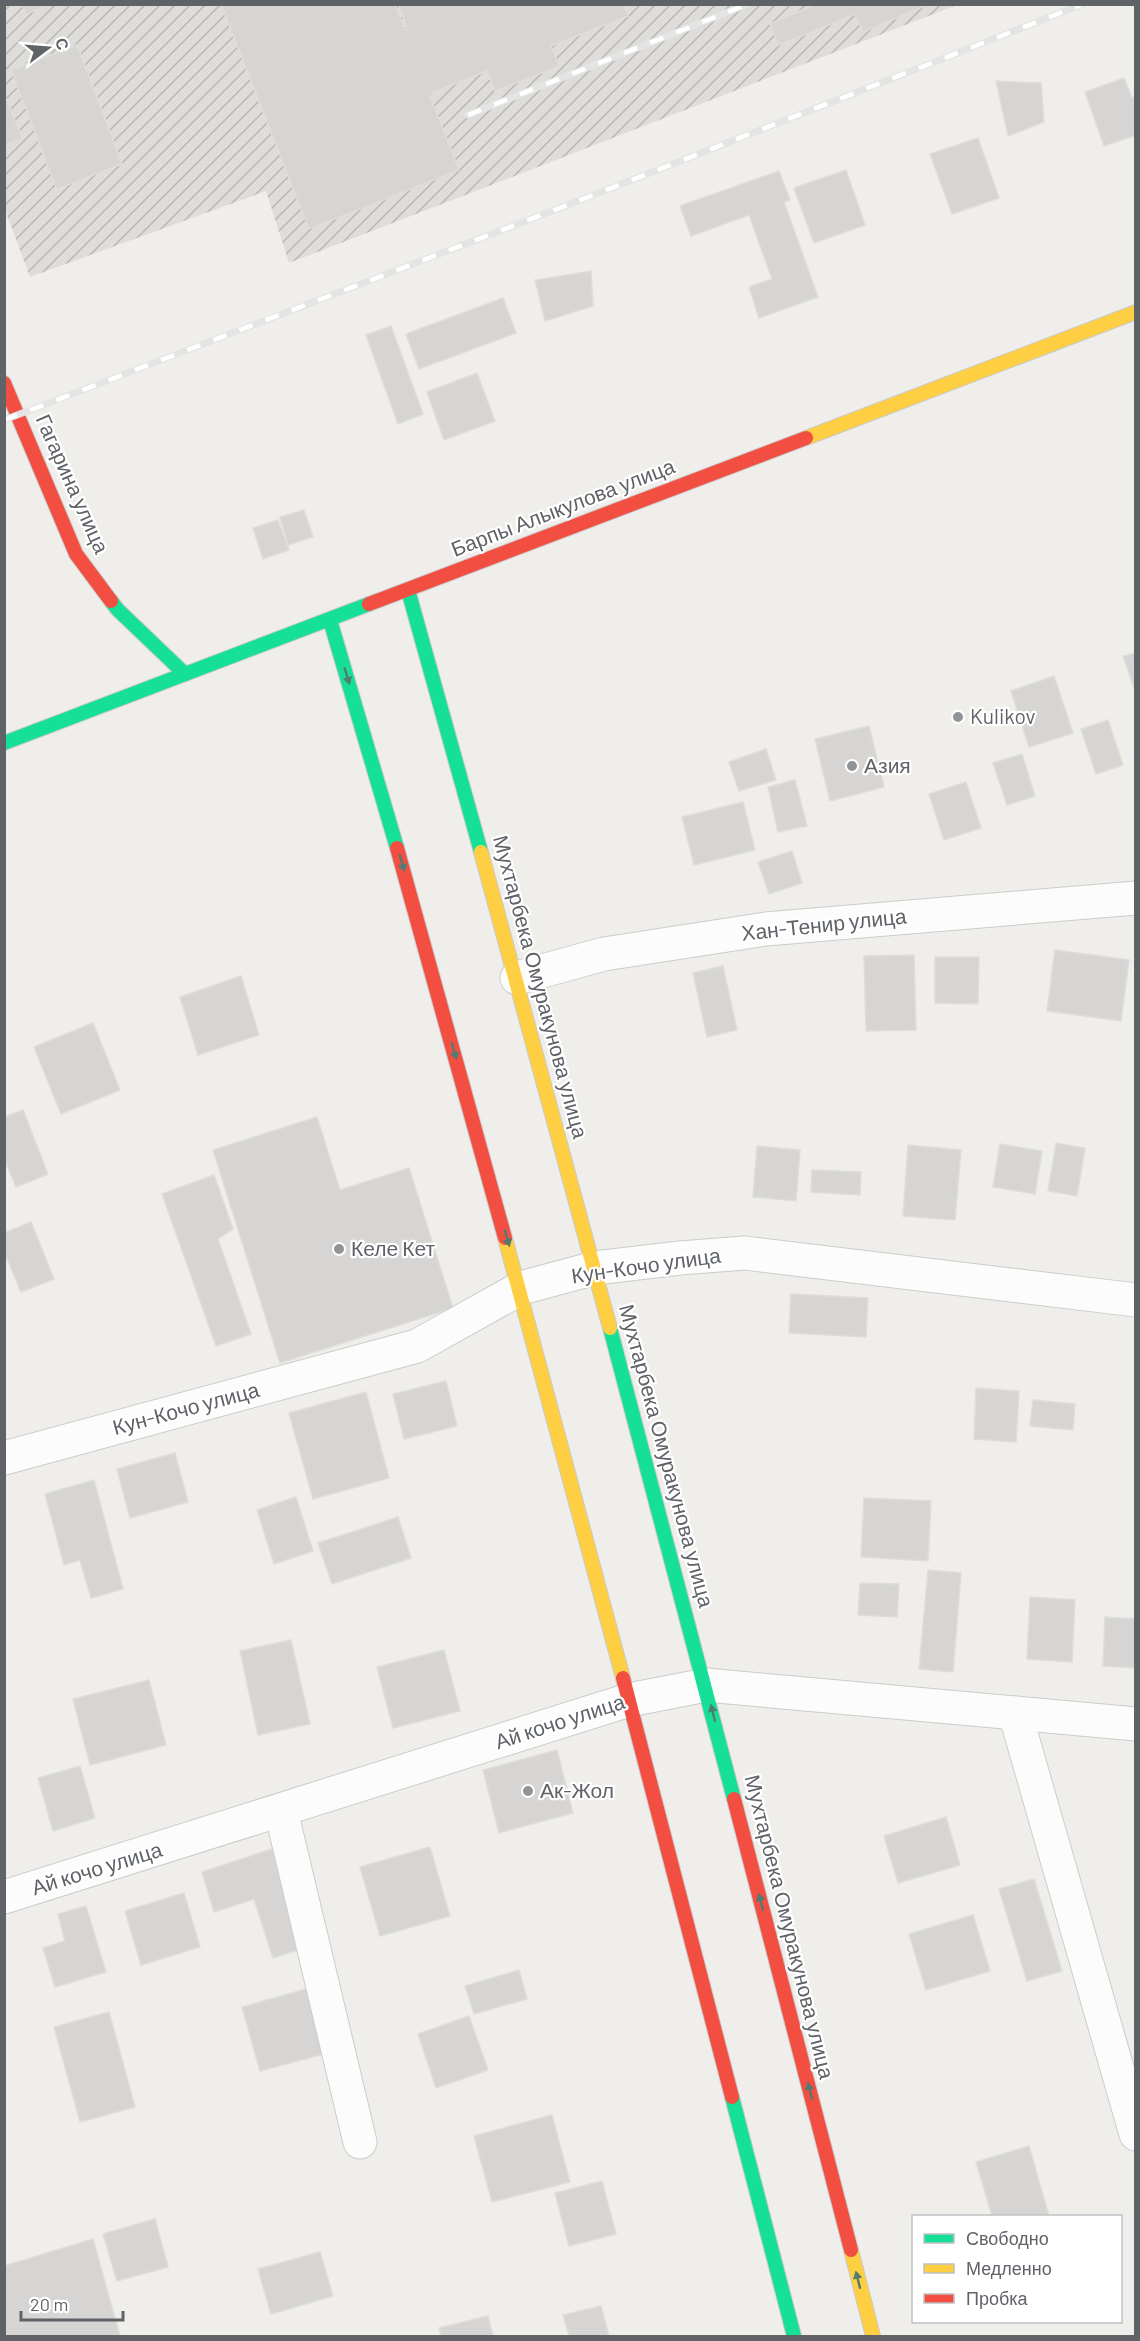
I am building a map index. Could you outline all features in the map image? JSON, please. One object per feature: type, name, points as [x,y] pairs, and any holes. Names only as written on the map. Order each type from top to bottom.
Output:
[{"type":"main road","name":"Барпы Алыкулова улица","points":[[4,743],[1136,312]]},
{"type":"main road","name":"Гагарина улица","points":[[4,383],[76,554],[118,610],[185,674]]},
{"type":"main road","name":"Мухтарбека Омуракунова улица","points":[[408,590],[517,978],[706,1685],[873,2337]]},
{"type":"main road","points":[[330,620],[409,888],[521,1288],[794,2337]]},
{"type":"street","name":"Хан-Тенир улица","points":[[517,978],[604,954],[766,929],[1136,898]]},
{"type":"street","name":"Кун-Кочо улица","points":[[4,1458],[417,1346],[521,1288],[594,1268],[745,1253],[1136,1300]]},
{"type":"street","name":"Ай кочо улица","points":[[4,1897],[629,1700],[706,1685],[1136,1724]]},
{"type":"street","points":[[1015,1713],[1136,2134]]},
{"type":"street","points":[[281,1811],[360,2142]]},
{"type":"shaded area","points":[[5,5],[957,5],[289,263],[266,191],[30,277],[5,210]]},
{"type":"building","points":[[22,4],[51,4],[26,14]]},
{"type":"building","points":[[221,4],[395,4],[405,30],[408,29],[398,4],[623,4],[628,16],[551,46],[559,66],[495,91],[487,71],[429,94],[459,170],[309,229]]},
{"type":"building","points":[[816,4],[929,4],[863,32],[855,14],[779,45],[770,24]]},
{"type":"building","points":[[77,45],[122,164],[57,189],[11,70]]},
{"type":"building","points":[[1124,78],[1132,98],[1136,96],[1136,135],[1104,146],[1085,92]]},
{"type":"building","points":[[996,81],[1041,83],[1044,122],[1008,136]]},
{"type":"building","points":[[4,94],[22,138],[4,145]]},
{"type":"building","points":[[978,138],[999,198],[952,214],[930,154]]},
{"type":"building","points":[[846,170],[865,225],[814,243],[794,188]]},
{"type":"building","points":[[779,171],[790,200],[784,202],[818,297],[759,318],[749,287],[772,279],[749,215],[691,236],[680,206]]},
{"type":"building","points":[[591,271],[593,306],[545,321],[535,280]]},
{"type":"building","points":[[503,298],[516,333],[419,369],[406,334]]},
{"type":"building","points":[[391,326],[423,414],[398,424],[366,335]]},
{"type":"building","points":[[477,373],[495,421],[444,440],[427,392]]},
{"type":"building","points":[[304,510],[313,537],[288,545],[280,517]]},
{"type":"building","points":[[278,520],[289,550],[263,559],[253,528]]},
{"type":"building","points":[[1136,653],[1136,693],[1123,656]]},
{"type":"building","points":[[1054,676],[1073,733],[1029,747],[1011,691]]},
{"type":"building","points":[[1108,720],[1123,765],[1096,774],[1081,729]]},
{"type":"building","points":[[869,726],[884,787],[830,801],[815,739]]},
{"type":"building","points":[[766,749],[776,780],[739,791],[729,762]]},
{"type":"building","points":[[1022,754],[1035,796],[1007,805],[993,763]]},
{"type":"building","points":[[795,780],[807,826],[778,832],[768,787]]},
{"type":"building","points":[[966,782],[981,828],[944,840],[929,794]]},
{"type":"building","points":[[743,802],[755,850],[694,865],[682,817]]},
{"type":"building","points":[[792,851],[802,883],[769,894],[758,862]]},
{"type":"building","points":[[1055,950],[1129,960],[1121,1021],[1047,1011]]},
{"type":"building","points":[[914,955],[916,1030],[866,1031],[864,956]]},
{"type":"building","points":[[935,957],[979,957],[978,1004],[935,1003]]},
{"type":"building","points":[[723,966],[737,1030],[707,1037],[693,973]]},
{"type":"building","points":[[241,976],[259,1035],[198,1055],[180,997]]},
{"type":"building","points":[[93,1023],[120,1090],[61,1114],[34,1047]]},
{"type":"building","points":[[23,1110],[48,1174],[16,1187],[4,1158],[4,1117]]},
{"type":"building","name":"Келе Кет","points":[[317,1117],[340,1190],[409,1168],[453,1308],[280,1363],[213,1150]]},
{"type":"building","points":[[1056,1143],[1085,1148],[1077,1196],[1048,1191]]},
{"type":"building","points":[[1000,1144],[1042,1151],[1035,1194],[993,1187]]},
{"type":"building","points":[[908,1145],[961,1150],[955,1220],[903,1216]]},
{"type":"building","points":[[757,1146],[800,1150],[796,1201],[753,1197]]},
{"type":"building","points":[[812,1170],[861,1172],[860,1195],[811,1192]]},
{"type":"building","points":[[214,1175],[233,1229],[218,1239],[251,1334],[216,1346],[162,1194]]},
{"type":"building","points":[[31,1222],[54,1279],[21,1292],[4,1251],[4,1233]]},
{"type":"building","points":[[791,1294],[868,1298],[866,1337],[789,1333]]},
{"type":"building","points":[[446,1381],[457,1426],[404,1439],[393,1394]]},
{"type":"building","points":[[976,1388],[1019,1391],[1016,1442],[974,1439]]},
{"type":"building","points":[[366,1392],[389,1478],[313,1499],[289,1413]]},
{"type":"building","points":[[1033,1400],[1075,1404],[1073,1430],[1030,1426]]},
{"type":"building","points":[[175,1453],[188,1502],[130,1518],[117,1469]]},
{"type":"building","points":[[94,1480],[123,1589],[91,1598],[80,1560],[64,1565],[45,1494]]},
{"type":"building","points":[[296,1497],[313,1551],[274,1564],[257,1510]]},
{"type":"building","points":[[864,1498],[931,1501],[928,1561],[861,1557]]},
{"type":"building","points":[[398,1517],[411,1558],[332,1584],[318,1543]]},
{"type":"building","points":[[928,1570],[961,1573],[953,1672],[919,1669]]},
{"type":"building","points":[[860,1583],[899,1584],[897,1617],[858,1615]]},
{"type":"building","points":[[1030,1597],[1075,1600],[1072,1662],[1027,1659]]},
{"type":"building","points":[[1105,1617],[1136,1619],[1136,1668],[1103,1666]]},
{"type":"building","points":[[291,1640],[310,1724],[258,1735],[240,1651]]},
{"type":"building","points":[[444,1650],[460,1711],[393,1728],[377,1667]]},
{"type":"building","points":[[149,1680],[166,1745],[90,1765],[73,1699]]},
{"type":"building","name":"Ак-Жол","points":[[557,1750],[573,1813],[499,1833],[483,1770]]},
{"type":"building","points":[[80,1766],[95,1818],[53,1831],[38,1778]]},
{"type":"building","points":[[946,1817],[960,1865],[898,1883],[884,1836]]},
{"type":"building","points":[[430,1847],[450,1916],[380,1936],[360,1867]]},
{"type":"building","points":[[272,1849],[304,1948],[273,1958],[254,1899],[214,1912],[202,1872]]},
{"type":"building","points":[[1034,1879],[1062,1971],[1027,1981],[999,1889]]},
{"type":"building","points":[[184,1893],[200,1947],[141,1965],[125,1911]]},
{"type":"building","points":[[86,1906],[106,1972],[55,1987],[43,1948],[65,1941],[58,1914]]},
{"type":"building","points":[[973,1915],[990,1971],[926,1990],[909,1934]]},
{"type":"building","points":[[519,1970],[527,1999],[474,2014],[465,1986]]},
{"type":"building","points":[[306,1989],[324,2054],[260,2071],[242,2007]]},
{"type":"building","points":[[109,2012],[135,2107],[80,2122],[54,2027]]},
{"type":"building","points":[[469,2016],[488,2070],[436,2088],[418,2034]]},
{"type":"building","points":[[552,2115],[570,2182],[492,2202],[474,2136]]},
{"type":"building","points":[[1029,2146],[1049,2215],[992,2215],[976,2162]]},
{"type":"building","points":[[602,2181],[616,2234],[569,2246],[555,2193]]},
{"type":"building","points":[[155,2219],[168,2267],[117,2281],[103,2234]]},
{"type":"building","points":[[93,2239],[120,2336],[4,2336],[4,2266]]},
{"type":"building","points":[[320,2252],[333,2296],[271,2314],[258,2269]]},
{"type":"building","points":[[601,2306],[609,2336],[569,2336],[563,2315]]},
{"type":"building","points":[[488,2316],[493,2336],[441,2336],[439,2328]]},
{"type":"railway","points":[[468,115],[748,4]]},
{"type":"railway","points":[[4,420],[565,206],[1083,4]]},
{"type":"traffic: fast","points":[[408,590],[481,852]]},
{"type":"traffic: fast","points":[[111,601],[185,674]]},
{"type":"traffic: fast","points":[[4,743],[369,604]]},
{"type":"traffic: fast","points":[[330,620],[397,848]]},
{"type":"traffic: fast","points":[[610,1328],[734,1799]]},
{"type":"traffic: fast","points":[[732,2097],[794,2336]]},
{"type":"traffic: slow","points":[[806,438],[1136,312]]},
{"type":"traffic: slow","points":[[481,852],[610,1328]]},
{"type":"traffic: slow","points":[[505,1238],[623,1678]]},
{"type":"traffic: slow","points":[[851,2250],[873,2336]]},
{"type":"traffic: jam","points":[[4,383],[76,554],[111,601]]},
{"type":"traffic: jam","points":[[369,604],[806,438]]},
{"type":"traffic: jam","points":[[397,848],[505,1238]]},
{"type":"traffic: jam","points":[[623,1678],[732,2097]]},
{"type":"traffic: jam","points":[[734,1799],[851,2250]]},
{"type":"place","name":"Kulikov","points":[[958,717]]},
{"type":"place","name":"Азия","points":[[852,766]]},
{"type":"place","name":"Келе Кет","points":[[339,1249]]},
{"type":"place","name":"Ак-Жол","points":[[528,1791]]}]
